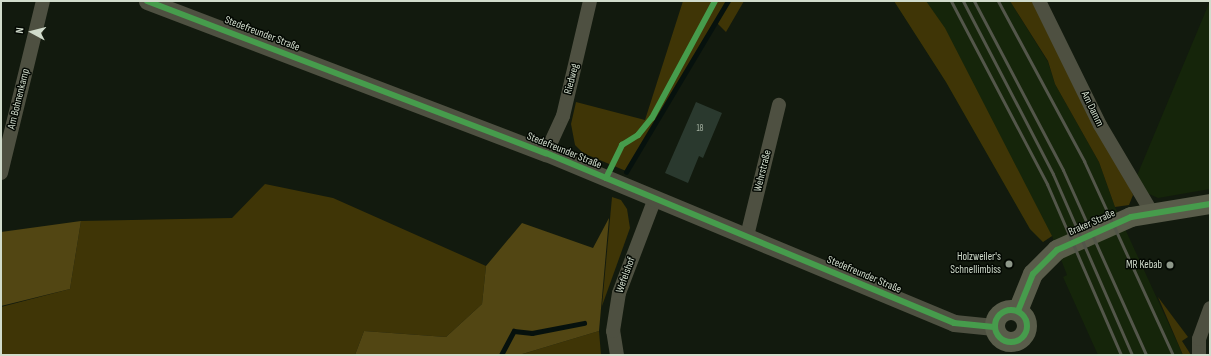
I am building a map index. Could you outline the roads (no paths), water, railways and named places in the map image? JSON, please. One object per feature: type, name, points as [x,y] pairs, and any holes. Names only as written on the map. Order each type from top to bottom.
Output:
[{"type":"main road","name":"Braker Straße","points":[[1018,311],[1033,274],[1048,256],[1121,220],[1152,213],[1210,204]]},
{"type":"main road","points":[[1018,311],[1027,324],[1022,348],[1004,340],[994,327],[1000,313],[1018,311]]},
{"type":"street","name":"Am Bohnenkamp","points":[[1,173],[4,149],[43,1]]},
{"type":"street","name":"Stedefreunder Straße","points":[[147,1],[546,154],[954,323],[994,327]]},
{"type":"street","name":"Riedweg","points":[[546,154],[563,116],[590,1]]},
{"type":"street","name":"Am Damm","points":[[1039,1],[1100,125],[1152,213]]},
{"type":"street","name":"Wehrstraße","points":[[747,236],[779,105]]},
{"type":"street","name":"Wefelshof","points":[[617,355],[613,331],[619,293],[655,198]]},
{"type":"street","points":[[1199,355],[1199,340],[1210,308]]},
{"type":"waterway","points":[[626,172],[728,1]]},
{"type":"waterway","points":[[501,355],[514,331],[532,333],[584,323]]},
{"type":"railway","points":[[951,1],[1047,184],[1121,355]]},
{"type":"railway","points":[[963,1],[1053,174],[1132,355]]},
{"type":"railway","points":[[974,1],[1063,170],[1146,355]]},
{"type":"railway","points":[[998,1],[1084,161],[1173,355]]},
{"type":"place","name":"Holzweiler's Schnellimbiss","points":[[1009,264]]},
{"type":"place","name":"MR Kebab","points":[[1170,265]]}]
